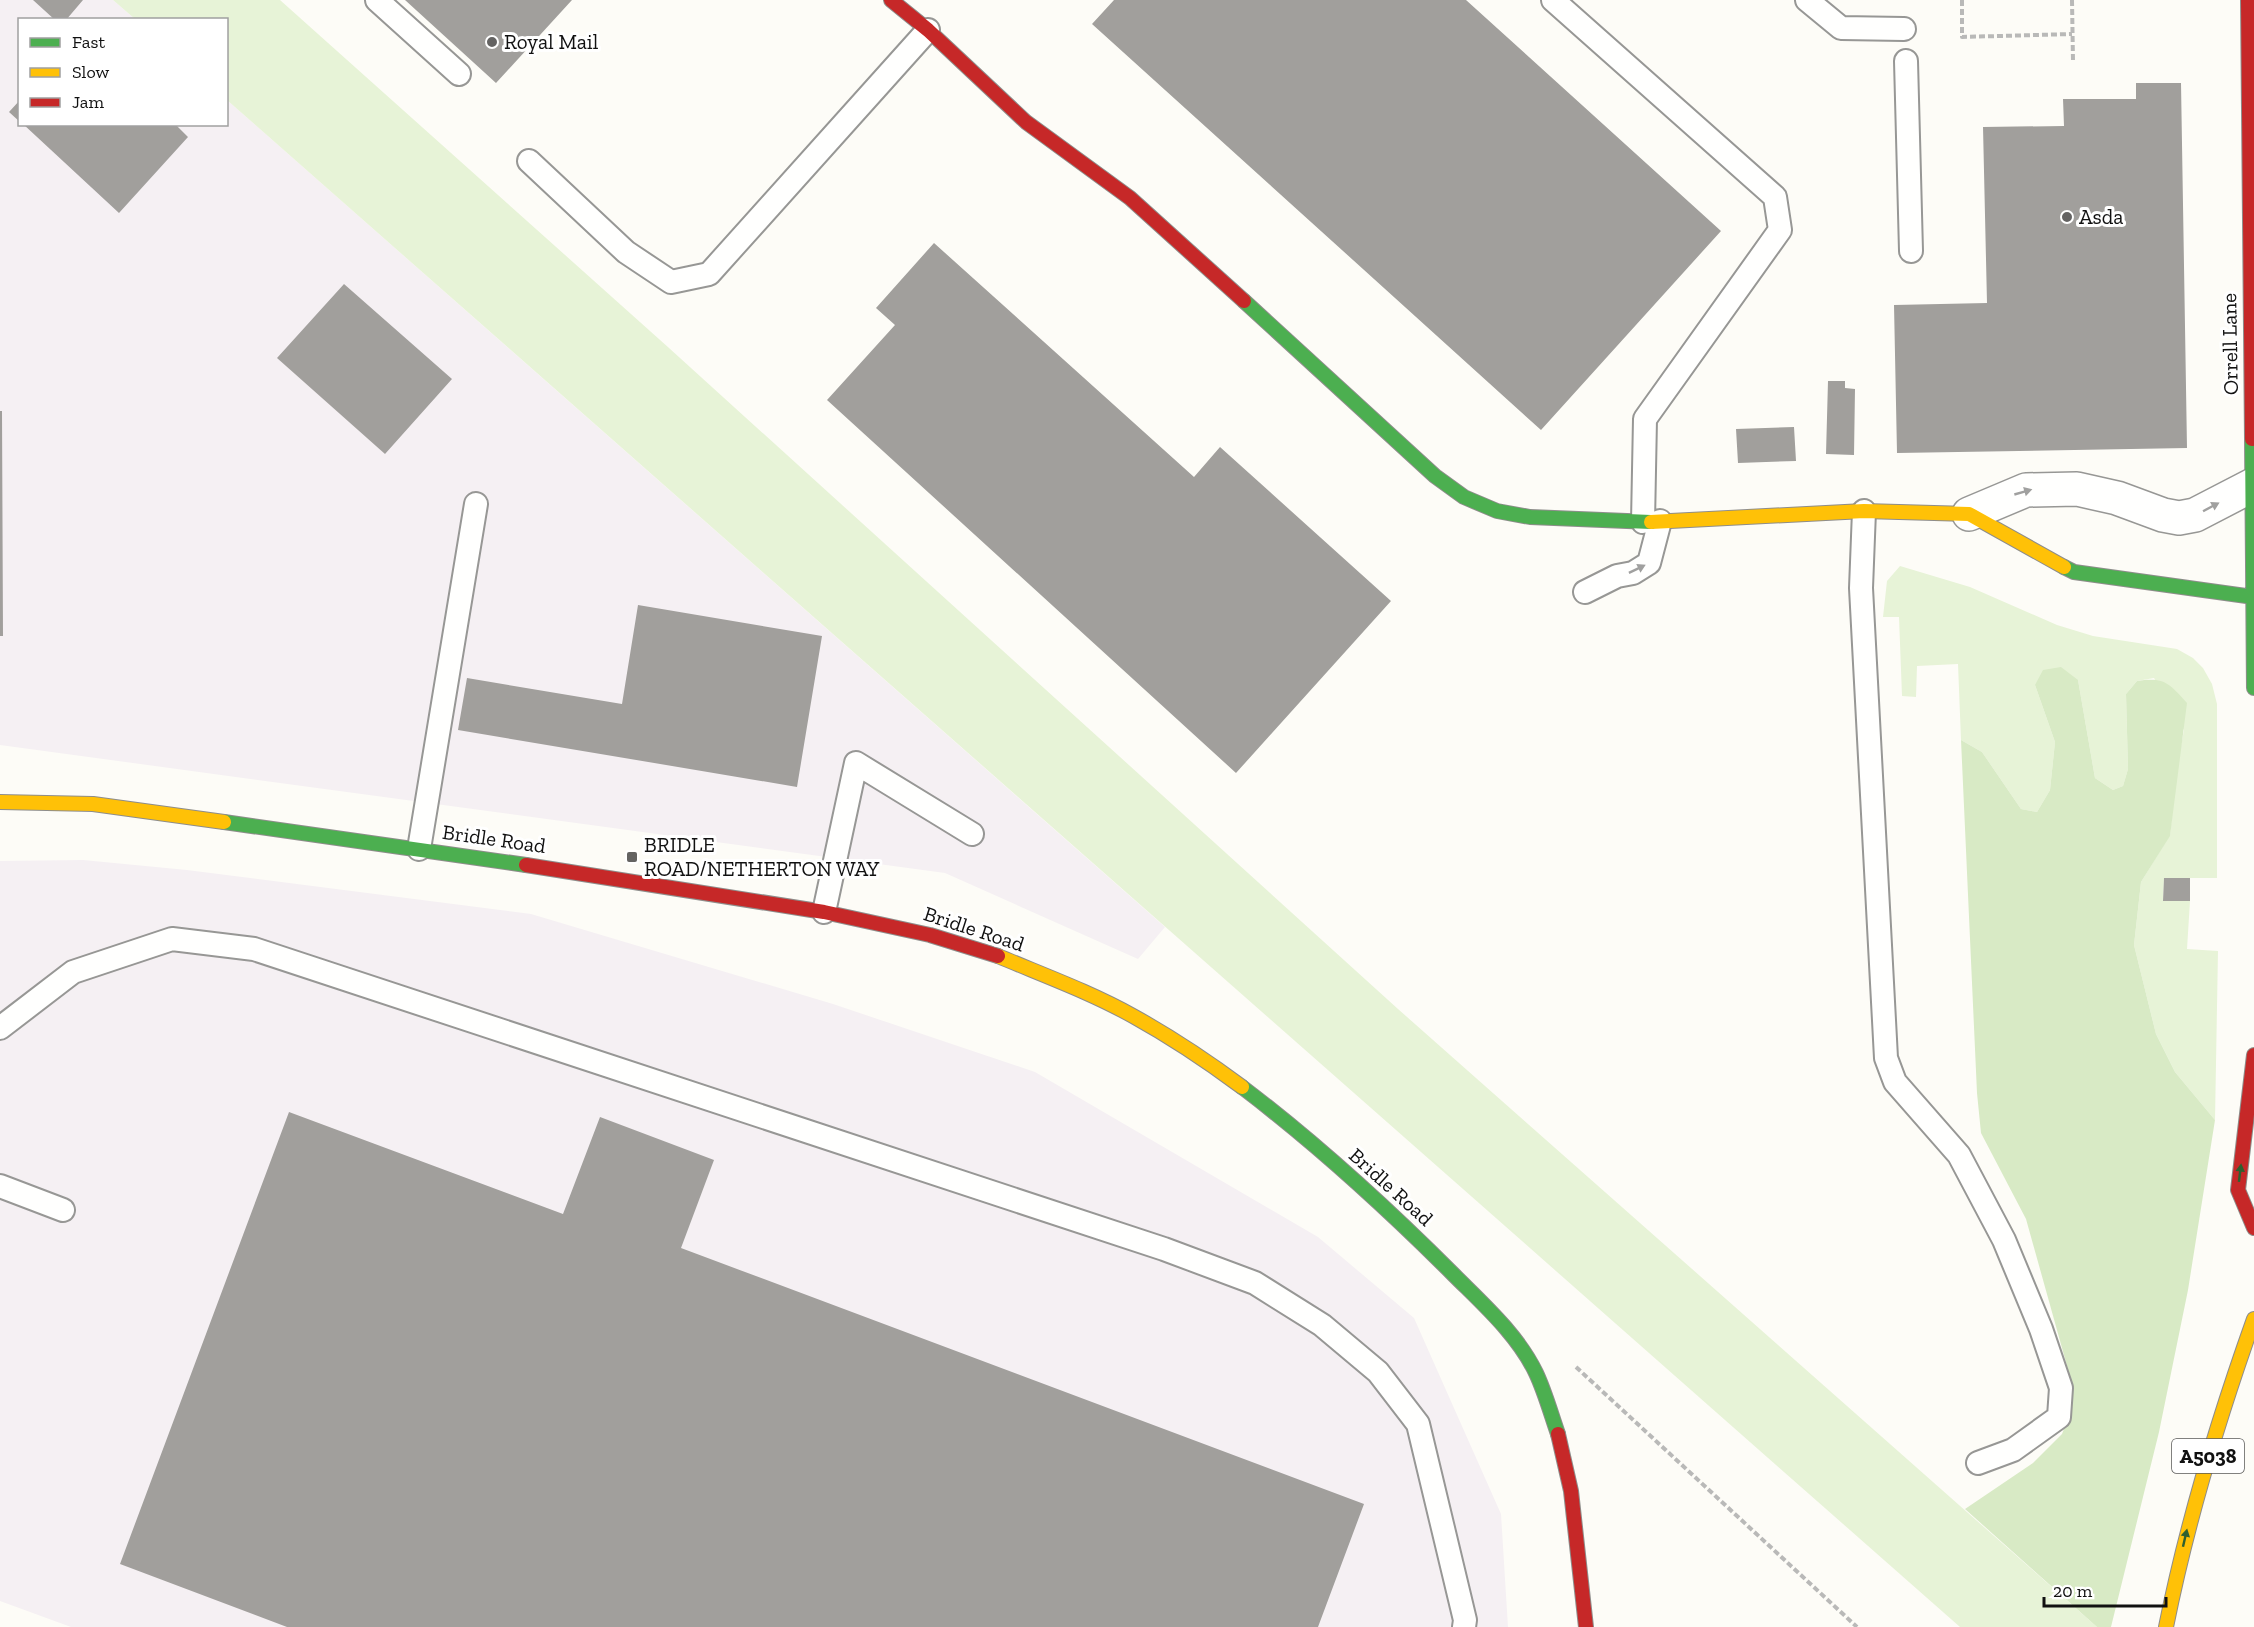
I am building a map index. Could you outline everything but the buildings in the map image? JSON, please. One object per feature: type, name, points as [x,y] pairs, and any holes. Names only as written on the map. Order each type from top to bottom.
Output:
[{"type":"street","name":"Orrell Lane","points":[[2248,0],[2254,688]]},
{"type":"street","points":[[893,1],[928,30],[1026,122],[1130,198],[1434,476],[1464,497],[1497,511],[1530,517],[1652,521],[1864,512],[1969,514],[2026,490],[2078,489],[2117,498],[2163,515],[2180,518],[2195,515],[2253,484]]},
{"type":"street","points":[[1969,514],[2074,572],[2254,597]]},
{"type":"street","name":"Bridle Road","points":[[0,802],[93,804],[419,849],[824,912],[930,935],[992,954],[1132,1015],[1205,1059],[1272,1110],[1400,1221],[1484,1304],[1518,1344],[1536,1373],[1562,1446],[1571,1491],[1586,1627]]},
{"type":"street","points":[[2254,1055],[2238,1190],[2254,1228]]},
{"type":"street","name":"A5038","points":[[2166,1627],[2194,1500],[2235,1370],[2254,1319]]},
{"type":"lane","points":[[377,0],[459,74]]},
{"type":"lane","points":[[1553,0],[1775,197],[1780,230],[1645,419],[1652,521],[1649,563],[1634,573],[1617,576],[1585,592]]},
{"type":"lane","points":[[1807,0],[1841,28],[1904,29]]},
{"type":"lane","points":[[530,161],[626,252],[671,282],[709,273],[928,30]]},
{"type":"lane","points":[[1906,61],[1911,251]]},
{"type":"lane","points":[[419,849],[476,504]]},
{"type":"lane","points":[[1864,512],[1861,588],[1886,1058],[1895,1082],[1959,1155],[2004,1240],[2041,1329],[2061,1388],[2059,1417],[2013,1450],[1978,1463]]},
{"type":"lane","points":[[824,912],[856,763],[972,834]]},
{"type":"lane","points":[[0,1028],[73,972],[172,939],[254,949],[1164,1249],[1255,1283],[1322,1325],[1378,1372],[1418,1424],[1465,1620],[1464,1627]]},
{"type":"lane","points":[[0,1186],[63,1210]]},
{"type":"path","points":[[1962,0],[1962,37],[2072,34]]},
{"type":"path","points":[[2072,0],[2073,61]]},
{"type":"path","points":[[1518,1344],[1560,1353],[1857,1627]]},
{"type":"shaded area","points":[[0,0],[113,0],[134,18],[18,18],[18,126],[228,126],[228,101],[1165,927],[1138,959],[945,873],[0,745]]},
{"type":"shaded area","points":[[83,860],[187,870],[531,914],[833,1004],[1035,1072],[1318,1237],[1414,1318],[1501,1514],[1508,1627],[71,1627],[0,1601],[0,861]]},
{"type":"green space","points":[[113,0],[280,0],[669,348],[1398,1009],[2097,1627],[1960,1627],[228,101],[228,18],[134,18]]},
{"type":"green space","points":[[1900,566],[1970,587],[2057,625],[2093,636],[2177,649],[2193,658],[2203,668],[2212,684],[2217,704],[2217,878],[2164,878],[2163,900],[2190,901],[2187,949],[2218,951],[2215,1120],[2175,1072],[2156,1034],[2134,945],[2141,882],[2170,835],[2177,767],[2184,730],[2154,678],[2137,681],[2126,694],[2128,769],[2123,786],[2113,790],[2095,778],[2078,680],[2035,685],[2055,742],[2050,790],[2037,812],[2021,809],[1982,752],[1961,740],[1958,664],[1917,666],[1916,697],[1902,696],[1899,617],[1883,617],[1887,581]]},
{"type":"green space","points":[[2061,667],[2078,680],[2095,778],[2113,790],[2123,786],[2128,769],[2126,694],[2137,681],[2154,680],[2165,683],[2187,703],[2170,836],[2141,882],[2134,945],[2156,1034],[2175,1072],[2215,1120],[2188,1290],[2159,1432],[2111,1627],[2097,1627],[1965,1509],[2033,1463],[2062,1434],[2071,1411],[2069,1373],[2026,1219],[1981,1133],[1977,1093],[1961,740],[1982,752],[2021,809],[2037,812],[2050,790],[2055,742],[2035,685],[2043,670]]},
{"type":"traffic: fast","points":[[1244,301],[1435,476],[1464,497],[1497,511],[1530,517],[1651,522]]},
{"type":"traffic: fast","points":[[2252,439],[2254,688]]},
{"type":"traffic: fast","points":[[2064,567],[2074,572],[2254,597]]},
{"type":"traffic: fast","points":[[224,822],[526,865]]},
{"type":"traffic: fast","points":[[1242,1087],[1297,1131],[1377,1201],[1477,1297],[1510,1333],[1536,1373],[1558,1434]]},
{"type":"traffic: slow","points":[[1651,522],[1864,511],[1969,514],[2064,567]]},
{"type":"traffic: slow","points":[[0,802],[93,804],[224,822]]},
{"type":"traffic: slow","points":[[998,956],[1117,1007],[1161,1032],[1242,1087]]},
{"type":"traffic: slow","points":[[2166,1627],[2204,1472],[2254,1319]]},
{"type":"traffic: jam","points":[[891,0],[928,30],[1026,122],[1130,198],[1244,301]]},
{"type":"traffic: jam","points":[[2248,0],[2252,439]]},
{"type":"traffic: jam","points":[[526,865],[824,912],[930,935],[998,956]]},
{"type":"traffic: jam","points":[[2254,1055],[2238,1190],[2254,1228]]},
{"type":"traffic: jam","points":[[1558,1434],[1571,1491],[1586,1627]]},
{"type":"place","name":"Royal Mail","points":[[492,42]]},
{"type":"place","name":"Asda","points":[[2067,217]]},
{"type":"place","name":"BRIDLE ROAD/NETHERTON WAY","points":[[632,857]]}]
